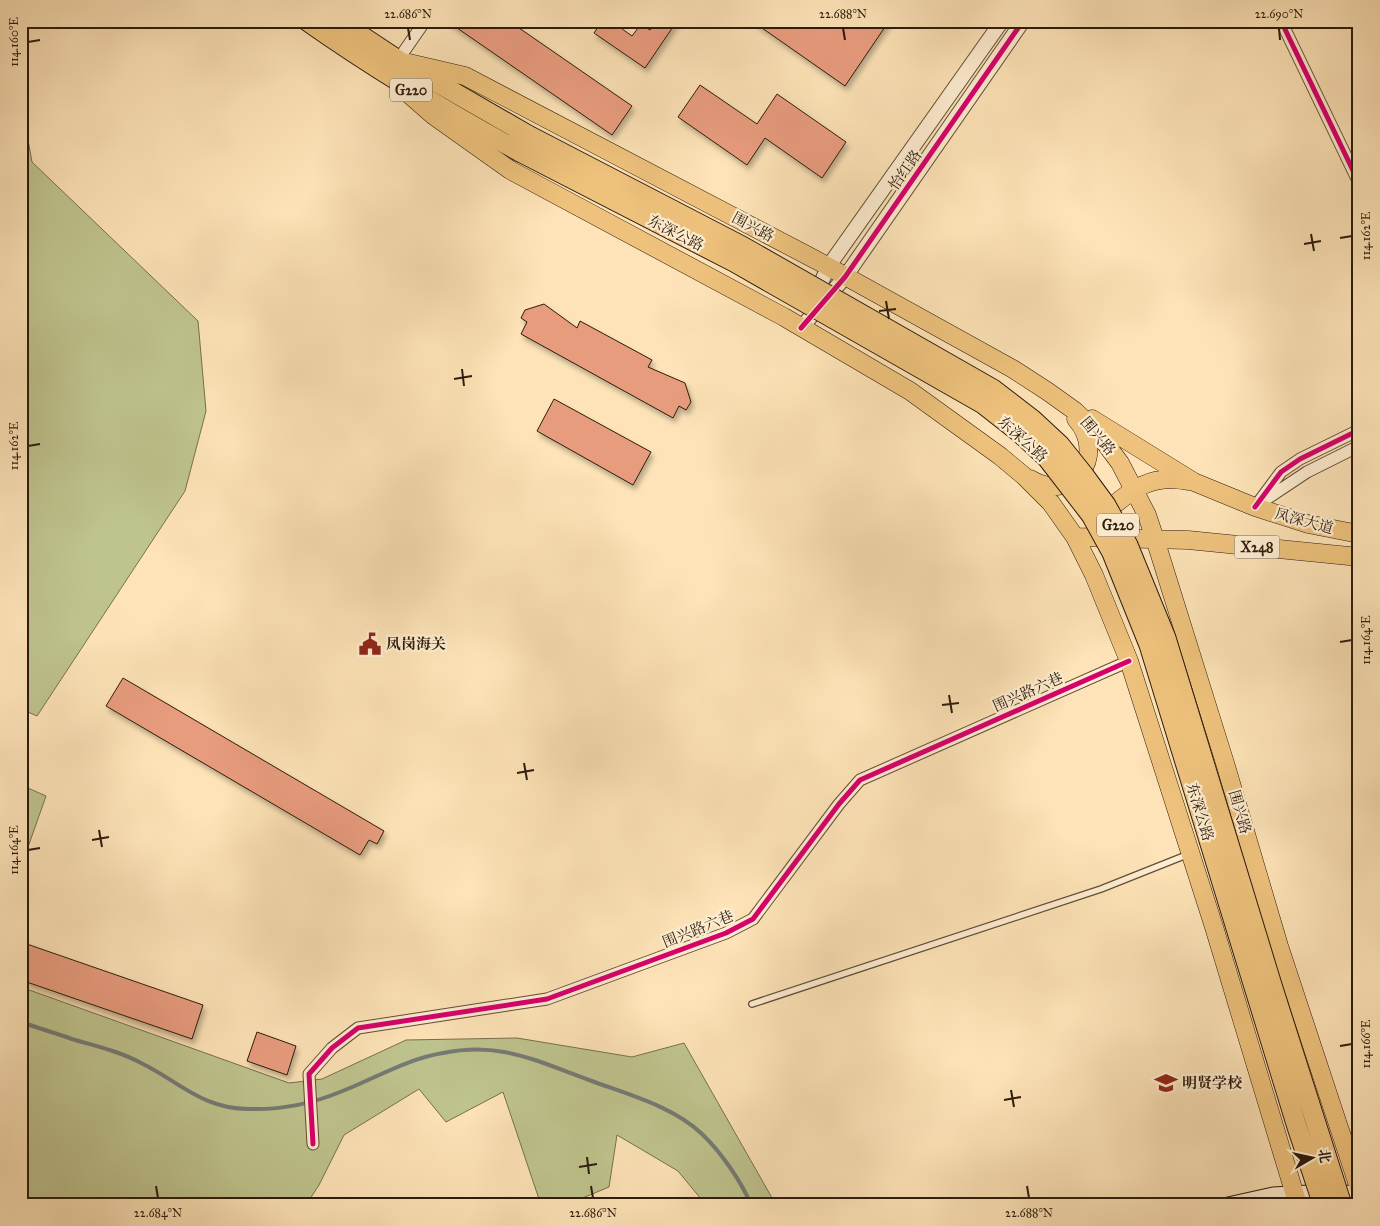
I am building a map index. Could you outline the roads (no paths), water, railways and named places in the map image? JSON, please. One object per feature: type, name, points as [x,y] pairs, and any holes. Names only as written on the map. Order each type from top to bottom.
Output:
[{"type":"highway","name":"东深公路","points":[[307,21],[395,69],[528,135],[742,246],[993,389],[1032,418],[1060,445],[1106,505],[1128,545],[1166,638],[1342,1205]]},
{"type":"highway","name":"东深公路","points":[[339,21],[395,69],[455,116],[520,152],[734,262],[983,404],[1020,433],[1047,458],[1091,515],[1112,553],[1149,645],[1322,1205]]},
{"type":"main road","name":"围兴路","points":[[395,69],[466,76],[828,267],[1013,369],[1075,410],[1098,432],[1120,462],[1146,515],[1155,540],[1225,763],[1279,946],[1359,1188]]},
{"type":"main road","points":[[395,69],[434,116],[510,170],[801,328],[910,391],[1000,456],[1024,476],[1051,503],[1075,537],[1094,575],[1129,661],[1191,853],[1296,1199]]},
{"type":"main road","points":[[1024,476],[1048,486],[1062,486],[1079,475],[1088,458],[1089,446],[1085,432],[1078,421],[1046,391]]},
{"type":"main road","points":[[1046,391],[1194,482]]},
{"type":"main road","name":"X248","points":[[1075,537],[1134,489],[1148,482],[1176,479],[1194,482]]},
{"type":"main road","name":"凤深大道","points":[[1194,482],[1255,507],[1308,524],[1359,534]]},
{"type":"main road","name":"X248","points":[[1075,537],[1155,540]]},
{"type":"main road","name":"凤深大道","points":[[1155,540],[1188,540],[1359,557]]},
{"type":"main road","points":[[1228,1205],[1259,1197],[1296,1199],[1328,1192],[1359,1194]]},
{"type":"street","points":[[395,69],[425,21]]},
{"type":"street","name":"怡红路","points":[[801,328],[828,267],[1002,21]]},
{"type":"street","name":"怡红路","points":[[801,328],[845,277],[1023,21]]},
{"type":"street","points":[[1281,21],[1359,183]]},
{"type":"street","points":[[1255,507],[1281,472],[1300,459],[1359,430]]},
{"type":"street","points":[[1255,507],[1307,472],[1359,446]]},
{"type":"street","name":"围兴路六巷","points":[[313,1144],[309,1074],[332,1048],[358,1028],[547,999],[726,933],[753,919],[839,804],[860,780],[1129,661]]},
{"type":"lane","points":[[752,1004],[1101,889],[1191,853]]},
{"type":"waterway","points":[[21,1022],[124,1055],[155,1070],[204,1099],[232,1108],[260,1109],[283,1107],[318,1100],[416,1060],[443,1053],[481,1050],[515,1054],[633,1096],[663,1108],[690,1124],[716,1149],[730,1167],[751,1205]]},
{"type":"place","name":"凤岗海关","points":[[370,644]]},
{"type":"place","name":"明贤学校","points":[[1166,1083]]}]
